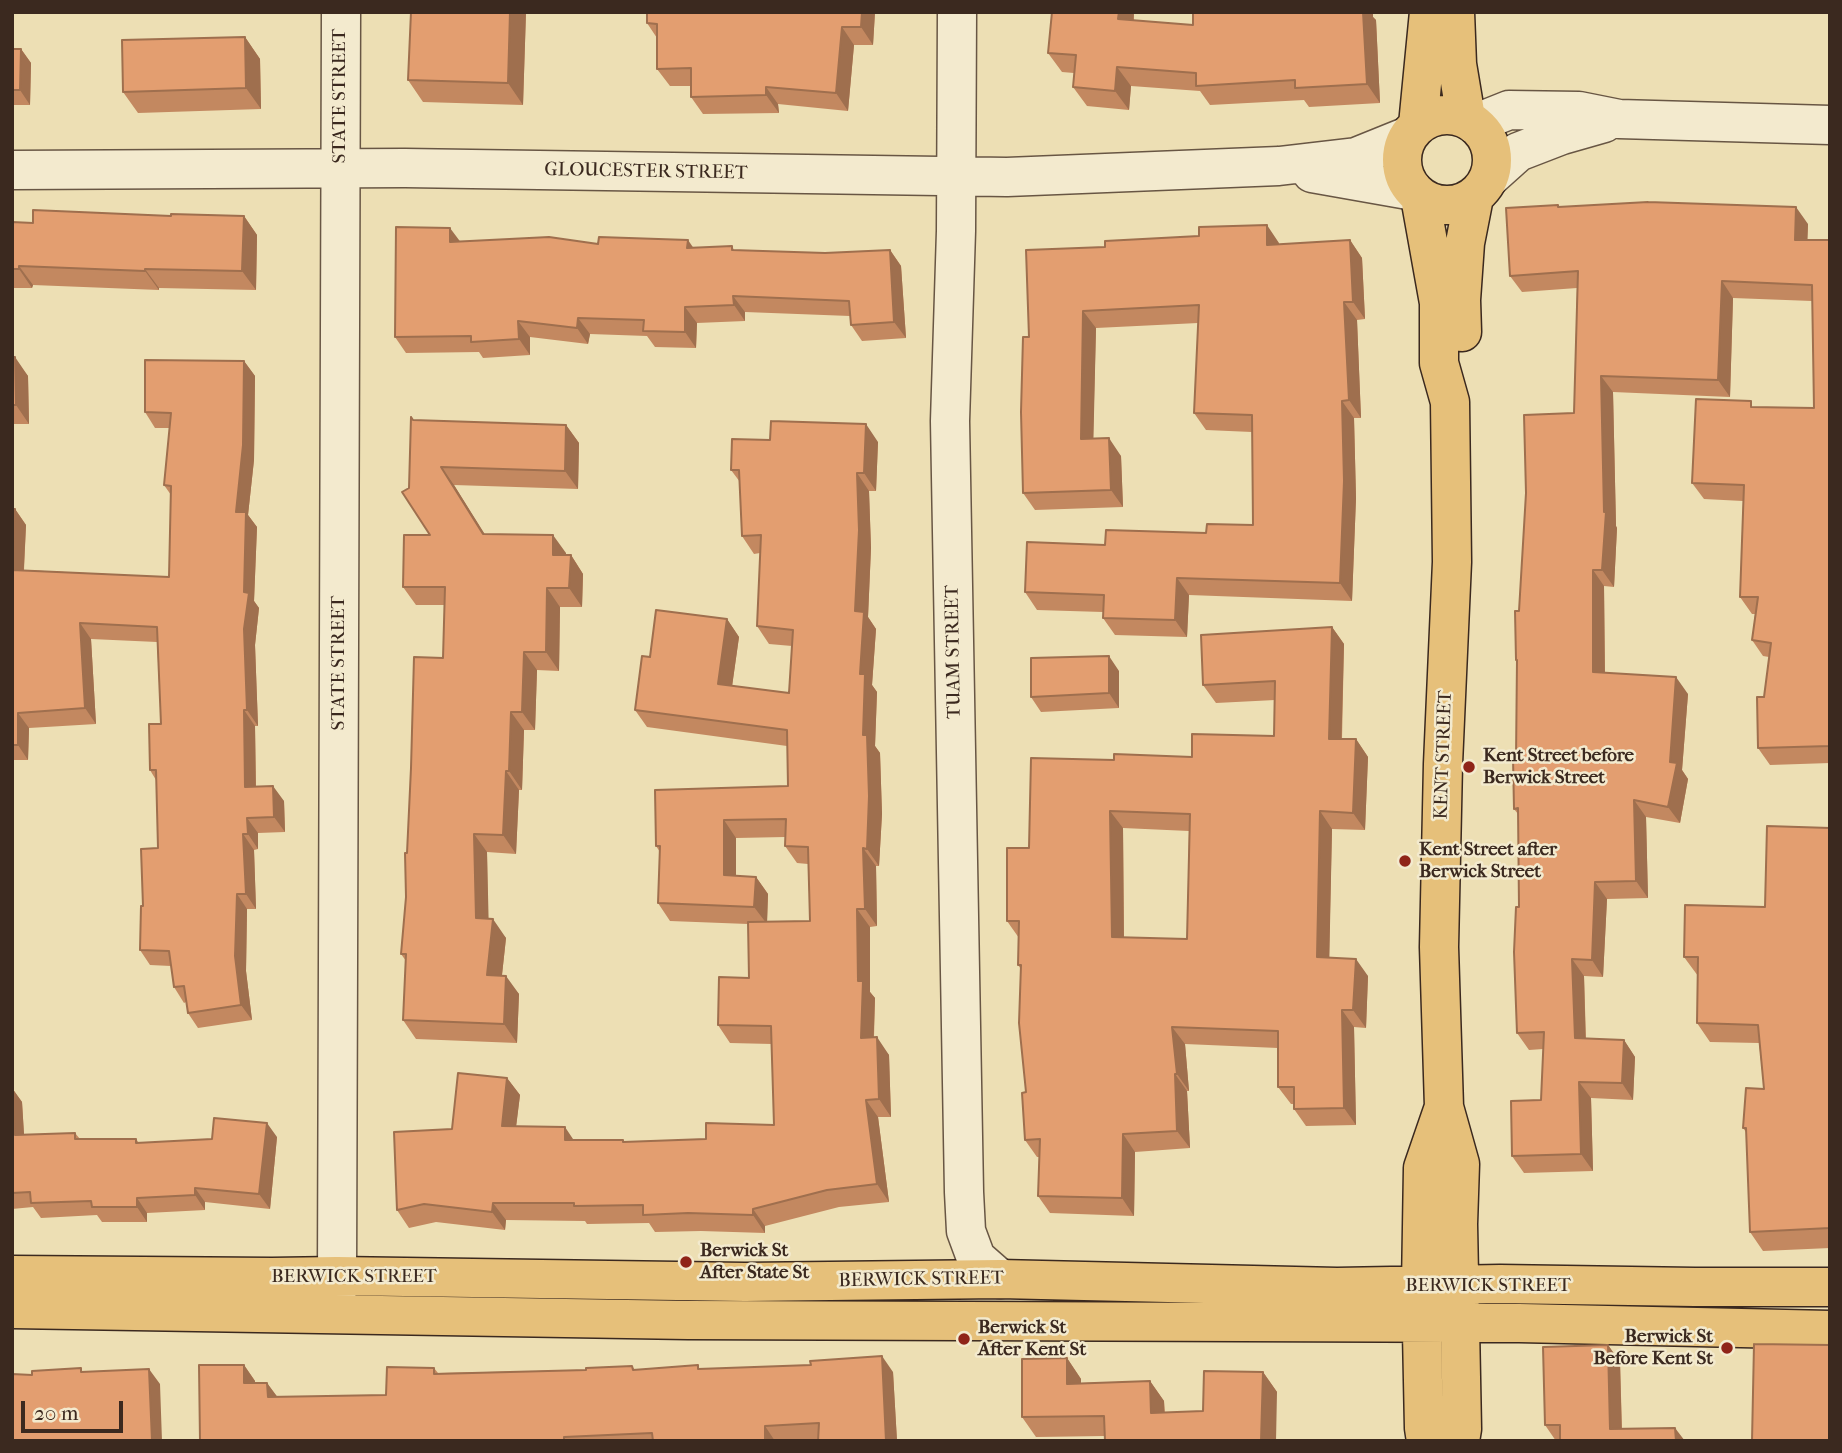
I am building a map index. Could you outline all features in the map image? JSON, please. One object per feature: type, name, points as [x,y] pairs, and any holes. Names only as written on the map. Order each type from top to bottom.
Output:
[{"type":"main road","points":[[1413,130],[1429,118],[1441,114],[1454,114],[1482,129],[1489,139],[1493,165],[1482,187],[1464,202],[1453,205],[1430,202],[1417,194],[1403,171],[1404,147],[1413,130],[1429,12]]},
{"type":"main road","points":[[1455,12],[1457,64],[1470,121]]},
{"type":"main road","name":"KENT STREET","points":[[1450,402],[1461,369],[1461,300],[1465,243],[1482,187]]},
{"type":"main road","name":"KENT STREET","points":[[1417,194],[1439,303],[1439,363],[1450,402],[1452,562],[1443,764],[1439,947],[1444,1107],[1460,1164],[1460,1441]]},
{"type":"main road","name":"KENT STREET","points":[[1426,1441],[1421,1286],[1423,1168],[1444,1107]]},
{"type":"main road","name":"BERWICK STREET","points":[[12,1275],[337,1276],[745,1282],[1000,1279],[1337,1287],[1421,1286],[1460,1304],[1830,1330]]},
{"type":"main road","name":"BERWICK STREET","points":[[12,1309],[688,1320],[1422,1323],[1500,1284],[1830,1287]]},
{"type":"street","name":"STATE STREET","points":[[335,1314],[341,12]]},
{"type":"street","name":"TUAM STREET","points":[[957,12],[956,231],[950,421],[964,1192],[966,1231],[976,1258],[1000,1279]]},
{"type":"street","points":[[1470,121],[1509,110],[1578,111],[1619,119],[1830,125]]},
{"type":"street","points":[[1482,187],[1518,152],[1562,135],[1619,119]]},
{"type":"street","name":"GLOUCESTER STREET","points":[[12,170],[340,169],[1007,177],[1279,166],[1356,157],[1413,130]]},
{"type":"street","name":"GLOUCESTER STREET","points":[[1279,166],[1417,194]]},
{"type":"building","points":[[411,12],[510,12],[508,83],[408,80]]},
{"type":"building","points":[[647,12],[862,12],[861,27],[842,27],[836,93],[766,87],[766,95],[691,97],[691,68],[657,69],[657,24],[647,23]]},
{"type":"building","points":[[1052,12],[1119,12],[1118,19],[1193,25],[1193,12],[1363,12],[1367,84],[1295,88],[1295,80],[1196,86],[1196,73],[1117,67],[1115,91],[1073,87],[1076,55],[1048,53]]},
{"type":"building","points":[[245,37],[246,88],[123,92],[122,40]]},
{"type":"building","points":[[12,49],[21,49],[20,90],[12,90]]},
{"type":"building","points":[[1648,202],[1796,207],[1795,240],[1830,240],[1830,746],[1758,748],[1757,697],[1764,697],[1771,643],[1752,640],[1758,597],[1740,597],[1744,485],[1692,483],[1696,399],[1751,401],[1751,407],[1814,408],[1812,285],[1722,281],[1718,380],[1601,376],[1606,512],[1602,570],[1593,570],[1593,672],[1676,677],[1670,762],[1677,763],[1668,807],[1634,800],[1636,881],[1595,882],[1592,960],[1572,959],[1575,1038],[1624,1040],[1622,1083],[1579,1082],[1581,1154],[1512,1156],[1511,1101],[1541,1100],[1544,1032],[1517,1033],[1514,952],[1516,907],[1519,907],[1518,808],[1514,809],[1513,758],[1516,758],[1515,611],[1519,611],[1526,493],[1524,415],[1574,413],[1578,271],[1510,276],[1506,208]]},
{"type":"building","points":[[33,210],[244,216],[242,271],[145,271],[19,266],[19,269],[12,269],[12,222],[33,223]]},
{"type":"building","points":[[1267,225],[1267,245],[1350,240],[1353,302],[1344,302],[1349,400],[1342,401],[1344,481],[1340,583],[1177,578],[1175,620],[1103,618],[1104,595],[1025,592],[1027,542],[1105,545],[1106,530],[1206,533],[1207,524],[1253,525],[1252,415],[1194,413],[1199,305],[1083,311],[1081,439],[1109,438],[1111,490],[1023,493],[1023,337],[1029,337],[1026,250],[1105,247],[1105,241],[1199,236],[1199,227]]},
{"type":"building","points":[[396,227],[450,228],[450,242],[549,237],[598,244],[599,237],[688,240],[687,248],[732,246],[732,250],[825,253],[890,250],[894,322],[851,325],[849,301],[733,296],[734,305],[685,307],[685,332],[643,331],[644,320],[578,318],[577,328],[518,321],[519,339],[471,342],[471,336],[395,337]]},
{"type":"building","points":[[12,357],[15,357],[16,405],[12,405]]},
{"type":"building","points":[[145,360],[244,361],[243,445],[236,512],[246,512],[244,592],[249,593],[244,629],[247,710],[244,710],[245,787],[273,786],[274,817],[247,818],[248,834],[243,834],[246,894],[237,894],[235,956],[241,1005],[188,1013],[184,986],[174,987],[169,951],[140,950],[143,906],[141,849],[158,848],[156,770],[150,770],[149,724],[161,724],[157,627],[80,623],[85,708],[18,713],[18,745],[12,745],[12,570],[169,577],[171,486],[164,485],[171,413],[145,412]]},
{"type":"building","points":[[411,417],[413,420],[566,425],[565,471],[441,467],[483,534],[553,535],[553,555],[571,555],[569,588],[547,588],[546,652],[524,652],[522,712],[511,712],[503,835],[474,834],[476,918],[493,919],[487,975],[506,976],[504,1024],[403,1020],[406,954],[401,954],[406,897],[405,853],[414,657],[443,658],[445,587],[403,587],[404,535],[430,535],[402,492],[409,488]]},
{"type":"building","points":[[771,421],[866,424],[864,473],[857,473],[859,530],[855,611],[864,612],[860,674],[865,674],[863,735],[867,735],[869,796],[867,849],[863,848],[865,909],[857,909],[858,981],[863,981],[861,1038],[877,1037],[879,1099],[866,1100],[877,1184],[827,1190],[753,1209],[753,1215],[643,1215],[643,1205],[574,1206],[574,1203],[493,1203],[492,1212],[424,1204],[397,1210],[394,1132],[452,1129],[458,1073],[507,1078],[502,1126],[565,1127],[565,1140],[623,1142],[706,1139],[706,1123],[774,1125],[771,1026],[718,1025],[719,977],[749,978],[748,922],[810,921],[808,847],[785,846],[786,819],[724,820],[724,875],[756,877],[754,907],[658,903],[660,846],[656,846],[655,790],[788,786],[787,730],[635,710],[642,656],[650,657],[656,610],[727,619],[718,684],[789,693],[793,630],[757,626],[761,535],[742,536],[739,470],[731,470],[732,439],[770,440]]},
{"type":"building","points":[[12,509],[15,509],[12,570]]},
{"type":"building","points":[[1332,627],[1329,739],[1356,739],[1353,813],[1320,811],[1317,957],[1356,959],[1353,1010],[1342,1010],[1344,1108],[1294,1109],[1294,1087],[1278,1087],[1278,1031],[1172,1027],[1177,1074],[1177,1131],[1123,1134],[1122,1198],[1038,1196],[1040,1139],[1025,1140],[1022,1093],[1026,1092],[1019,1023],[1019,921],[1007,921],[1007,848],[1029,848],[1031,758],[1114,760],[1114,754],[1192,757],[1192,734],[1274,736],[1275,681],[1203,685],[1201,635]],"holes":[[[1110,811],[1190,814],[1187,939],[1112,937]]]},
{"type":"building","points":[[1109,656],[1109,693],[1031,697],[1031,658]]},
{"type":"building","points":[[1767,826],[1830,828],[1830,1228],[1750,1232],[1746,1128],[1743,1128],[1746,1088],[1764,1089],[1758,1025],[1697,1023],[1698,957],[1684,957],[1685,905],[1765,907]]},
{"type":"building","points":[[12,1098],[15,1135],[75,1133],[75,1139],[136,1139],[136,1143],[212,1139],[214,1118],[267,1123],[259,1194],[195,1188],[195,1195],[137,1198],[137,1207],[92,1207],[91,1201],[31,1203],[30,1192],[12,1193]]},
{"type":"building","points":[[1754,1344],[1830,1345],[1830,1441],[1752,1441]]},
{"type":"building","points":[[1608,1345],[1610,1429],[1675,1428],[1676,1441],[1560,1441],[1560,1425],[1545,1425],[1543,1347]]},
{"type":"building","points":[[882,1356],[886,1441],[818,1441],[819,1423],[765,1426],[765,1441],[653,1441],[652,1433],[564,1437],[564,1441],[200,1441],[199,1365],[244,1365],[244,1383],[267,1383],[268,1397],[386,1395],[387,1367],[434,1368],[434,1374],[586,1370],[632,1366],[633,1370],[698,1365],[698,1369],[811,1365],[810,1361]]},
{"type":"building","points":[[1067,1358],[1067,1384],[1150,1381],[1151,1413],[1203,1411],[1204,1371],[1263,1372],[1261,1441],[1105,1441],[1104,1416],[1022,1417],[1022,1359]]},
{"type":"building","points":[[81,1368],[81,1372],[149,1369],[152,1441],[12,1441],[12,1374],[32,1375],[32,1371]]},
{"type":"place","name":"Kent Street before Berwick Street","points":[[1469,767]]},
{"type":"place","name":"Kent Street after Berwick Street","points":[[1405,861]]},
{"type":"place","name":"Berwick St After State St","points":[[686,1262]]},
{"type":"place","name":"Berwick St After Kent St","points":[[964,1339]]},
{"type":"place","name":"Berwick St Before Kent St","points":[[1727,1348]]}]
